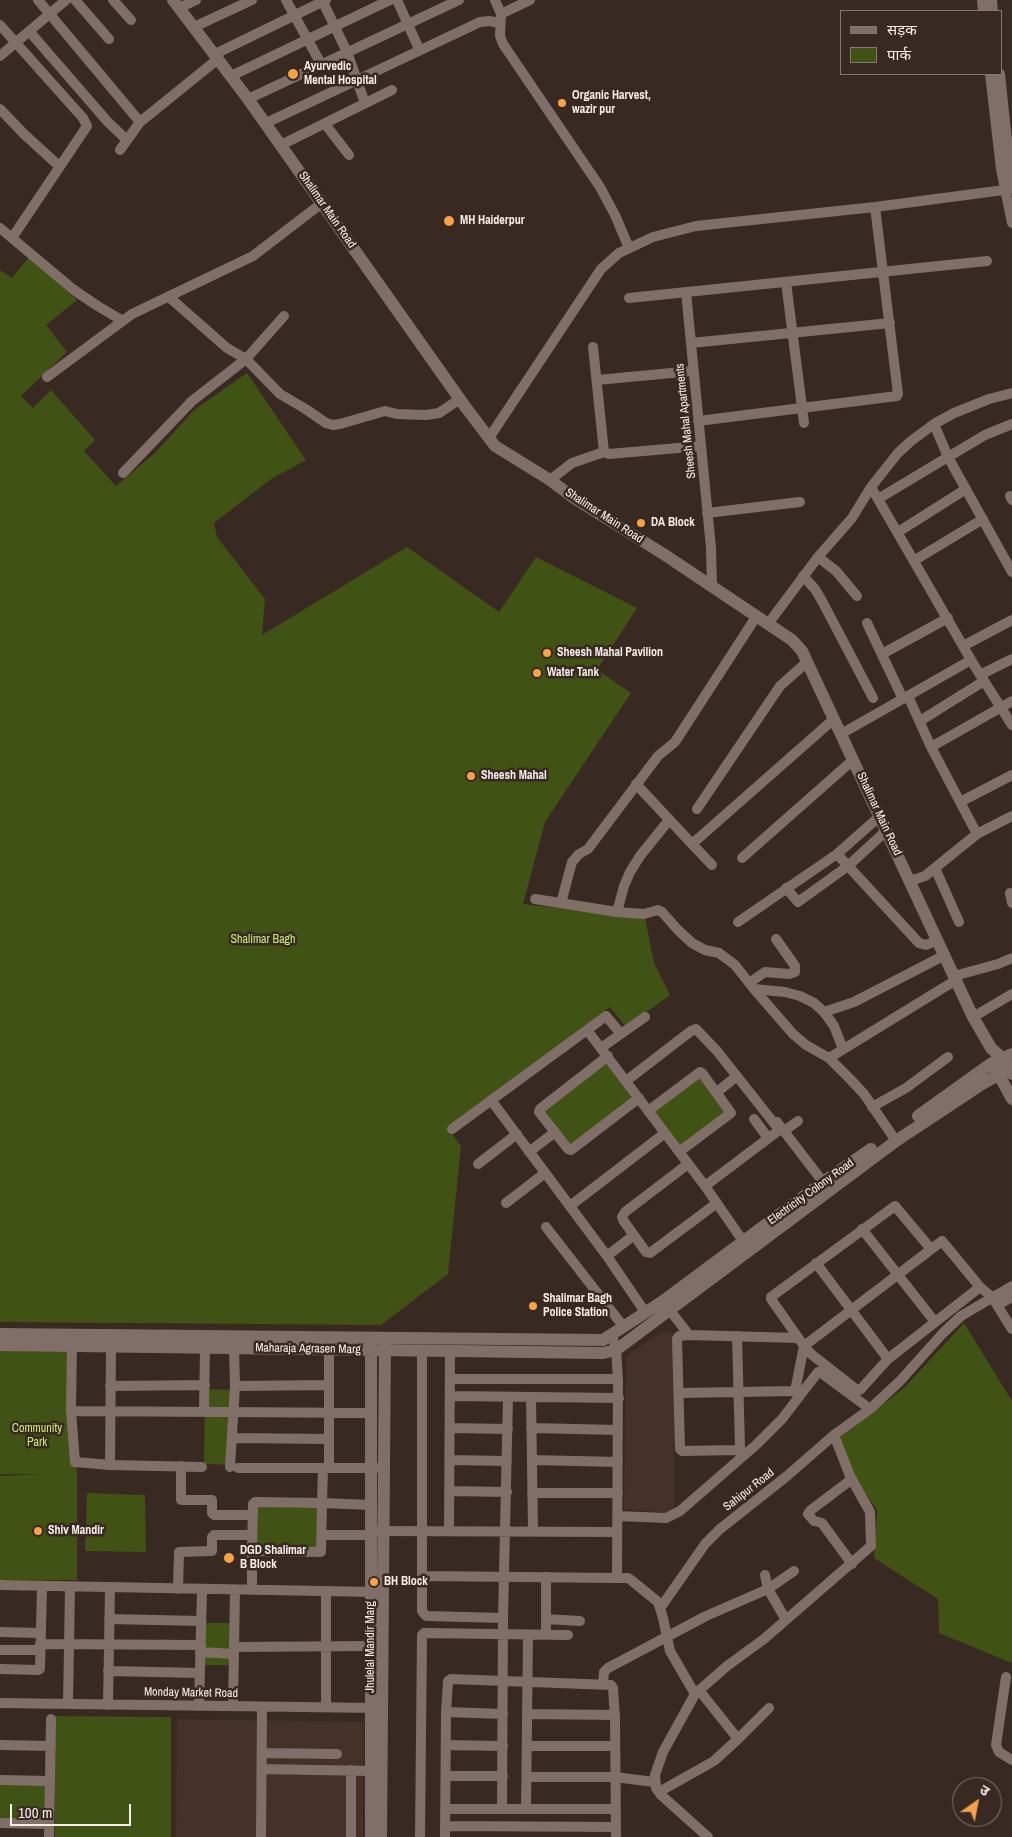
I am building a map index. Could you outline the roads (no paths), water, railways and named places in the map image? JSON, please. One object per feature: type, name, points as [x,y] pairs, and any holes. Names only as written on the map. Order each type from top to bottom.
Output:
[{"type":"street","points":[[38,0],[140,122]]},
{"type":"street","points":[[0,56],[66,0]]},
{"type":"street","points":[[75,0],[109,39]]},
{"type":"street","points":[[113,0],[130,20]]},
{"type":"street","points":[[176,4],[196,0]]},
{"type":"street","points":[[194,27],[252,0]]},
{"type":"street","points":[[286,0],[293,16],[321,64]]},
{"type":"street","points":[[231,76],[390,0]]},
{"type":"street","points":[[397,0],[419,49]]},
{"type":"street","points":[[248,99],[458,0]]},
{"type":"street","points":[[495,0],[500,19],[500,36],[503,44],[600,187],[629,248]]},
{"type":"street","points":[[266,123],[419,49],[480,22],[500,19],[530,0]]},
{"type":"street","points":[[120,150],[140,122],[216,56],[324,1],[347,52],[366,103]]},
{"type":"street","name":"Shalimar Main Road","points":[[176,4],[266,123],[495,446],[550,480],[574,498],[792,640],[802,651],[973,1017],[991,1048],[1005,1065],[1012,1099]]},
{"type":"street","points":[[0,25],[86,122],[87,126],[12,238]]},
{"type":"street","points":[[29,31],[107,121],[127,140]]},
{"type":"street","points":[[990,75],[1009,189]]},
{"type":"street","points":[[1000,75],[1012,224]]},
{"type":"street","points":[[281,145],[392,90]]},
{"type":"street","points":[[0,109],[59,166]]},
{"type":"street","points":[[325,124],[349,156]]},
{"type":"street","points":[[489,438],[601,269],[619,253],[629,248],[653,237],[696,226],[876,207],[1009,189]]},
{"type":"street","points":[[47,377],[132,314],[253,256],[322,203]]},
{"type":"street","points":[[698,421],[897,396],[876,207]]},
{"type":"street","points":[[0,228],[74,290],[96,306],[123,321]]},
{"type":"street","points":[[630,298],[987,262]]},
{"type":"street","points":[[786,282],[804,423]]},
{"type":"street","name":"Sheesh Mahal Apartments","points":[[686,292],[711,548],[712,587]]},
{"type":"street","points":[[169,297],[227,348],[246,359],[280,394],[326,423],[333,425],[385,411],[397,414],[426,415],[439,412],[460,399]]},
{"type":"street","points":[[123,473],[192,401],[246,359],[284,316]]},
{"type":"street","points":[[691,343],[890,323]]},
{"type":"street","points":[[593,347],[604,452]]},
{"type":"street","points":[[597,380],[694,371]]},
{"type":"street","points":[[768,624],[818,557],[852,518],[871,487],[910,441],[934,424],[973,405],[1012,393]]},
{"type":"street","points":[[934,424],[948,457],[1012,572]]},
{"type":"street","points":[[878,499],[985,435],[1012,424]]},
{"type":"street","points":[[550,480],[572,464],[604,452],[609,454],[701,446]]},
{"type":"street","points":[[871,487],[971,660],[1012,725]]},
{"type":"street","points":[[898,532],[966,489]]},
{"type":"street","points":[[707,513],[800,502]]},
{"type":"street","points":[[914,560],[982,519]]},
{"type":"street","points":[[818,557],[836,571],[857,596]]},
{"type":"street","points":[[803,576],[815,589],[822,601],[872,698]]},
{"type":"street","points":[[561,903],[572,862],[588,848],[658,756],[676,742],[756,617]]},
{"type":"street","points":[[882,654],[948,618]]},
{"type":"street","points":[[963,646],[1012,620]]},
{"type":"street","points":[[866,623],[920,721],[977,834]]},
{"type":"street","points":[[920,721],[1012,659]]},
{"type":"street","points":[[841,734],[971,660]]},
{"type":"street","points":[[697,809],[775,694],[786,680],[807,662]]},
{"type":"street","points":[[932,748],[1012,701]]},
{"type":"street","points":[[692,844],[834,719]]},
{"type":"street","points":[[742,858],[853,760]]},
{"type":"street","points":[[960,802],[1012,775]]},
{"type":"street","points":[[636,784],[712,865]]},
{"type":"street","points":[[738,922],[837,854],[880,816]]},
{"type":"street","points":[[910,881],[925,876],[977,834],[1012,816]]},
{"type":"street","points":[[617,912],[630,872],[640,856],[669,820]]},
{"type":"street","points":[[786,888],[798,902],[848,866],[887,830]]},
{"type":"street","points":[[837,854],[919,943],[926,946],[938,940]]},
{"type":"street","points":[[935,868],[959,922]]},
{"type":"street","points":[[535,900],[617,912],[644,914],[653,911],[662,912],[692,943],[728,958],[793,1034],[806,1045],[829,1058],[850,1079],[894,1138]]},
{"type":"street","points":[[751,986],[767,972],[789,974],[795,972],[795,966],[776,939]]},
{"type":"street","points":[[824,1012],[854,1002],[945,955]]},
{"type":"street","points":[[829,1058],[955,978],[1012,958]]},
{"type":"street","points":[[751,986],[800,996],[814,1003],[824,1012],[834,1026],[844,1049]]},
{"type":"street","points":[[973,1017],[1012,994]]},
{"type":"street","points":[[452,1129],[607,1016],[621,1034]]},
{"type":"street","points":[[639,1098],[571,1150],[538,1112],[605,1052],[621,1034],[645,1017]]},
{"type":"street","points":[[626,1081],[691,1030],[696,1029],[717,1051],[778,1128],[778,1131],[705,1186]]},
{"type":"street","points":[[587,1030],[680,1152],[743,1241]]},
{"type":"street","points":[[706,1030],[823,1182]]},
{"type":"street","points":[[872,1107],[906,1088],[948,1057]]},
{"type":"street","name":"Electricity Colony Road","points":[[616,1350],[743,1241],[823,1182],[1005,1065]]},
{"type":"street","points":[[648,1111],[701,1072],[717,1092],[731,1111],[731,1114],[680,1152]]},
{"type":"street","points":[[717,1092],[737,1076]]},
{"type":"street","points":[[491,1100],[607,1256],[645,1312]]},
{"type":"street","points":[[754,1119],[768,1138]]},
{"type":"street","points":[[784,1131],[798,1121]]},
{"type":"street","points":[[530,1152],[555,1132]]},
{"type":"street","points":[[570,1206],[665,1133]]},
{"type":"street","points":[[478,1164],[516,1134]]},
{"type":"street","name":"Electricity Colony Road","points":[[612,1335],[645,1312],[666,1306],[894,1138]]},
{"type":"street","points":[[688,1164],[623,1214],[623,1220],[646,1252],[650,1253],[717,1203]]},
{"type":"street","points":[[506,1203],[545,1173]]},
{"type":"street","points":[[931,1249],[896,1206],[862,1229],[771,1298],[814,1358],[856,1390],[861,1389],[888,1359],[980,1287]]},
{"type":"street","points":[[546,1227],[623,1326]]},
{"type":"street","points":[[862,1229],[935,1322]]},
{"type":"street","points":[[607,1256],[634,1235]]},
{"type":"street","points":[[737,1336],[740,1446],[737,1450],[681,1451],[677,1339],[679,1336],[737,1336],[801,1342],[851,1310],[940,1241],[943,1241],[980,1287],[995,1301],[1012,1329]]},
{"type":"street","points":[[816,1263],[888,1359]]},
{"type":"street","points":[[995,1301],[1012,1286]]},
{"type":"street","points":[[995,1301],[1012,1297]]},
{"type":"street","name":"Sahipur Road","points":[[661,1607],[713,1535],[788,1476],[834,1435],[870,1409],[900,1381],[961,1316],[995,1301]]},
{"type":"street","points":[[666,1306],[689,1336]]},
{"type":"street","name":"Maharaja Agrasen Marg","points":[[0,1334],[72,1340],[329,1349],[371,1344]]},
{"type":"street","points":[[612,1335],[616,1350],[618,1379],[617,1578]]},
{"type":"street","name":"Maharaja Agrasen Marg","points":[[385,1344],[422,1351],[450,1351],[603,1340],[612,1335]]},
{"type":"street","points":[[72,1340],[74,1461],[110,1465],[202,1467]]},
{"type":"street","name":"Maharaja Agrasen Marg","points":[[0,1345],[72,1340],[111,1346],[205,1348],[227,1344],[385,1344],[515,1346],[602,1353],[616,1350]]},
{"type":"street","points":[[679,1393],[795,1391],[801,1342]]},
{"type":"street","points":[[227,1344],[235,1386],[232,1438],[234,1467],[377,1468]]},
{"type":"street","name":"Jhulelal Mandir Marg","points":[[371,1344],[371,1413],[377,1468],[372,1505],[375,1532]]},
{"type":"street","name":"Jhulelal Mandir Marg","points":[[371,1837],[371,1771],[376,1708],[377,1592],[375,1532],[385,1344]]},
{"type":"street","points":[[110,1465],[111,1346]]},
{"type":"street","points":[[204,1411],[205,1348]]},
{"type":"street","points":[[252,1551],[320,1553],[322,1550],[322,1503],[329,1439],[329,1349]]},
{"type":"street","points":[[422,1351],[422,1611],[425,1615],[503,1618]]},
{"type":"street","points":[[449,1531],[450,1351]]},
{"type":"street","points":[[617,1516],[666,1518],[680,1511],[757,1444],[782,1418],[818,1372],[870,1409]]},
{"type":"street","points":[[450,1379],[618,1379]]},
{"type":"street","points":[[110,1386],[204,1385]]},
{"type":"street","points":[[235,1386],[329,1386]]},
{"type":"street","points":[[450,1396],[618,1398]]},
{"type":"street","points":[[502,1809],[503,1618],[508,1397]]},
{"type":"street","points":[[531,1397],[533,1531]]},
{"type":"street","points":[[72,1411],[371,1413]]},
{"type":"street","points":[[450,1428],[508,1429]]},
{"type":"street","points":[[531,1428],[617,1430]]},
{"type":"street","points":[[708,1837],[656,1788],[654,1782],[655,1775],[662,1752],[697,1692],[786,1620],[869,1549],[872,1543],[870,1512],[852,1479],[834,1435]]},
{"type":"street","points":[[232,1438],[329,1439]]},
{"type":"street","points":[[450,1460],[507,1461]]},
{"type":"street","points":[[532,1460],[618,1462]]},
{"type":"street","points":[[180,1466],[181,1500],[212,1500],[212,1513],[214,1515],[253,1515]]},
{"type":"street","points":[[852,1479],[808,1514],[814,1521],[822,1523],[852,1564]]},
{"type":"street","points":[[450,1491],[507,1492]]},
{"type":"street","points":[[532,1493],[618,1493]]},
{"type":"street","points":[[252,1590],[253,1504],[255,1502],[372,1505]]},
{"type":"street","points":[[322,1535],[422,1531],[617,1532]]},
{"type":"street","points":[[178,1589],[179,1552],[212,1552],[212,1537],[214,1535],[252,1535]]},
{"type":"street","points":[[604,1684],[603,1675],[606,1670],[706,1616],[768,1589],[794,1571]]},
{"type":"street","points":[[765,1575],[768,1589],[786,1620]]},
{"type":"street","points":[[422,1576],[628,1578],[654,1598],[661,1607],[670,1651],[697,1692],[738,1739]]},
{"type":"street","points":[[546,1577],[546,1635]]},
{"type":"street","points":[[0,1585],[70,1588],[377,1592]]},
{"type":"street","points":[[0,1669],[39,1669],[42,1587]]},
{"type":"street","points":[[68,1704],[70,1588]]},
{"type":"street","points":[[108,1705],[110,1588]]},
{"type":"street","points":[[198,1706],[202,1590]]},
{"type":"street","points":[[233,1706],[235,1590]]},
{"type":"street","points":[[326,1591],[326,1707]]},
{"type":"street","name":"Jhulelal Mandir Marg","points":[[377,1592],[371,1646],[376,1708],[381,1837]]},
{"type":"street","points":[[109,1619],[201,1621]]},
{"type":"street","points":[[546,1619],[580,1620]]},
{"type":"street","points":[[0,1632],[40,1642],[234,1651],[326,1646],[371,1646]]},
{"type":"street","points":[[420,1837],[422,1635],[424,1633],[568,1635]]},
{"type":"street","points":[[526,1809],[528,1635]]},
{"type":"street","points":[[0,1650],[40,1642]]},
{"type":"street","points":[[108,1671],[200,1673]]},
{"type":"street","points":[[1006,1677],[996,1745],[999,1752],[1012,1760]]},
{"type":"street","points":[[445,1826],[616,1832],[615,1715],[610,1685],[450,1679],[448,1682],[446,1712],[446,1776],[445,1809],[445,1826],[445,1837]]},
{"type":"street","name":"Monday Market Road","points":[[0,1703],[376,1708]]},
{"type":"street","points":[[261,1837],[262,1707]]},
{"type":"street","points":[[659,1792],[714,1761],[769,1708]]},
{"type":"street","points":[[446,1712],[503,1714]]},
{"type":"street","points":[[527,1714],[615,1715]]},
{"type":"street","points":[[49,1837],[51,1719]]},
{"type":"street","points":[[0,1745],[51,1746]]},
{"type":"street","points":[[446,1745],[503,1746]]},
{"type":"street","points":[[527,1746],[615,1746]]},
{"type":"street","points":[[262,1753],[337,1754]]},
{"type":"street","points":[[262,1769],[371,1771]]},
{"type":"street","points":[[350,1837],[351,1770]]},
{"type":"street","points":[[446,1776],[503,1776]]},
{"type":"street","points":[[527,1777],[615,1777],[654,1782]]},
{"type":"street","points":[[0,1780],[50,1781]]},
{"type":"street","points":[[445,1809],[616,1810]]},
{"type":"street","points":[[0,1823],[49,1824]]},
{"type":"place","name":"Ayurvedic Mental Hospital","points":[[293,74]]},
{"type":"place","name":"Organic Harvest, wazir pur","points":[[562,103]]},
{"type":"place","name":"MH Haiderpur","points":[[449,221]]},
{"type":"place","name":"DA Block","points":[[641,523]]},
{"type":"place","name":"Sheesh Mahal Pavilion","points":[[547,653]]},
{"type":"place","name":"Water Tank","points":[[537,673]]},
{"type":"place","name":"Sheesh Mahal","points":[[471,776]]},
{"type":"place","name":"Shalimar Bagh Police Station","points":[[533,1306]]},
{"type":"place","name":"Shiv Mandir","points":[[38,1531]]},
{"type":"place","name":"DGD Shalimar B Block","points":[[229,1558]]},
{"type":"place","name":"BH Block","points":[[374,1582]]},
{"type":"park label","name":"Shalimar Bagh","points":[[263,940]]},
{"type":"park label","name":"Community Park","points":[[37,1436]]}]
